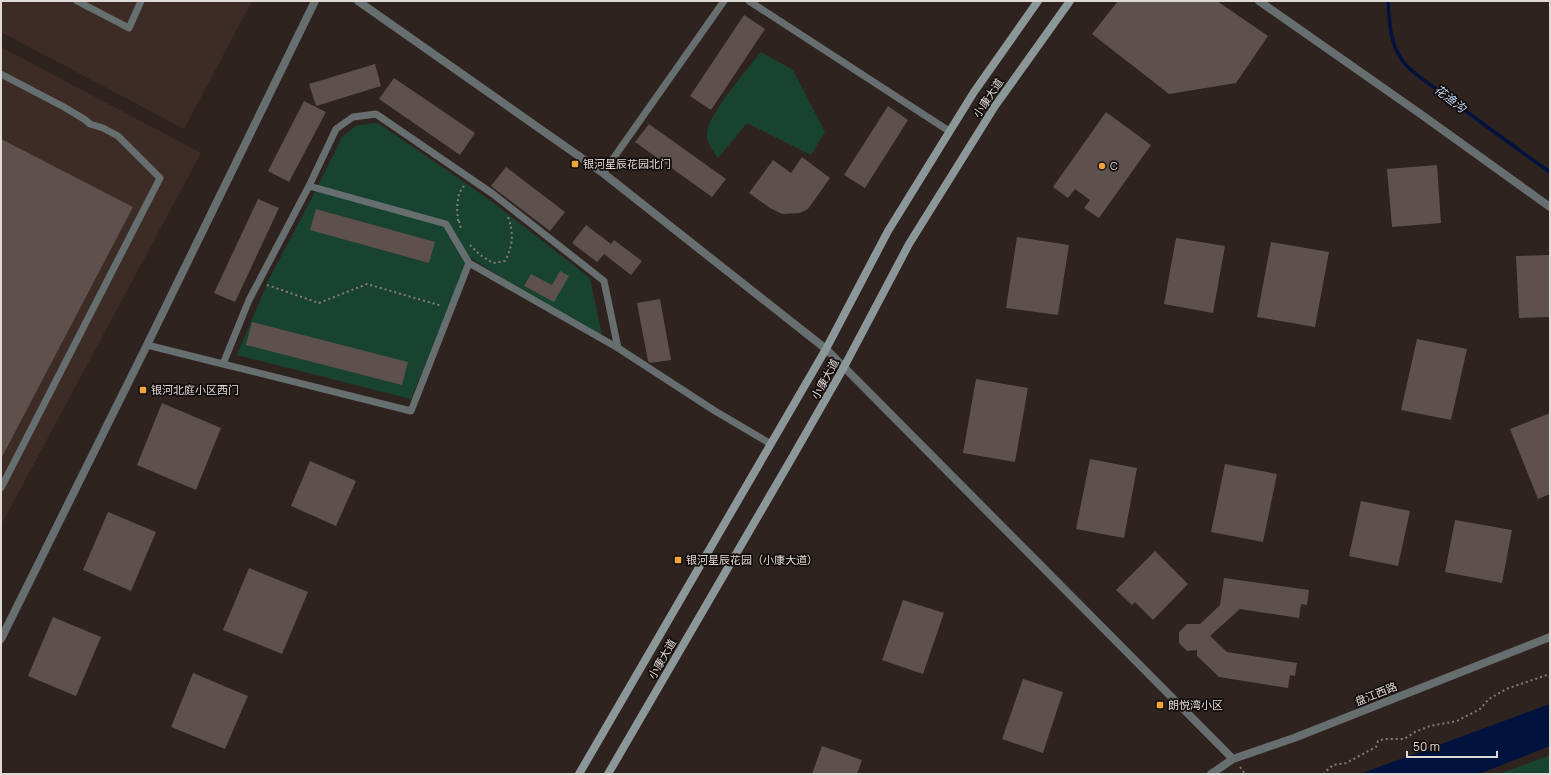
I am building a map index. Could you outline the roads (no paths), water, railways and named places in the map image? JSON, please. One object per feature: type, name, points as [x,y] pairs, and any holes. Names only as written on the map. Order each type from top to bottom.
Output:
[{"type":"main road","name":"小康大道","points":[[579,774],[826,349],[888,231],[974,92],[1037,1]]},
{"type":"main road","name":"小康大道","points":[[608,774],[794,456],[914,238],[995,106],[1070,1]]},
{"type":"street","points":[[1,639],[147,346],[315,1]]},
{"type":"street","points":[[358,1],[602,173],[826,349],[1233,758]]},
{"type":"street","points":[[1259,1],[1550,207]]},
{"type":"street","name":"盘江西路","points":[[1211,774],[1233,758],[1294,738],[1550,637]]},
{"type":"lane","points":[[77,1],[129,28],[141,1]]},
{"type":"lane","points":[[602,173],[724,1]]},
{"type":"lane","points":[[749,1],[949,131]]},
{"type":"lane","points":[[1,74],[84,118],[90,124],[103,128],[118,136],[160,178],[1,488]]},
{"type":"lane","points":[[223,364],[249,300],[309,186],[336,129],[353,117],[376,114],[493,194],[604,281],[618,348]]},
{"type":"lane","points":[[309,186],[446,224],[469,263],[618,348],[716,411],[771,444]]},
{"type":"lane","points":[[147,346],[411,411],[469,263]]},
{"type":"water","points":[[1550,704],[1550,746],[1479,774],[1360,774]]},
{"type":"waterway","name":"花渔沟","points":[[1388,1],[1393,39],[1398,53],[1405,64],[1424,81],[1550,172]]},
{"type":"place","name":"银河星辰花园北门","points":[[575,164]]},
{"type":"place","name":"C","points":[[1102,166]]},
{"type":"place","name":"银河北庭小区西门","points":[[143,390]]},
{"type":"place","name":"银河星辰花园（小康大道）","points":[[678,560]]},
{"type":"place","name":"朗悦湾小区","points":[[1160,705]]}]
